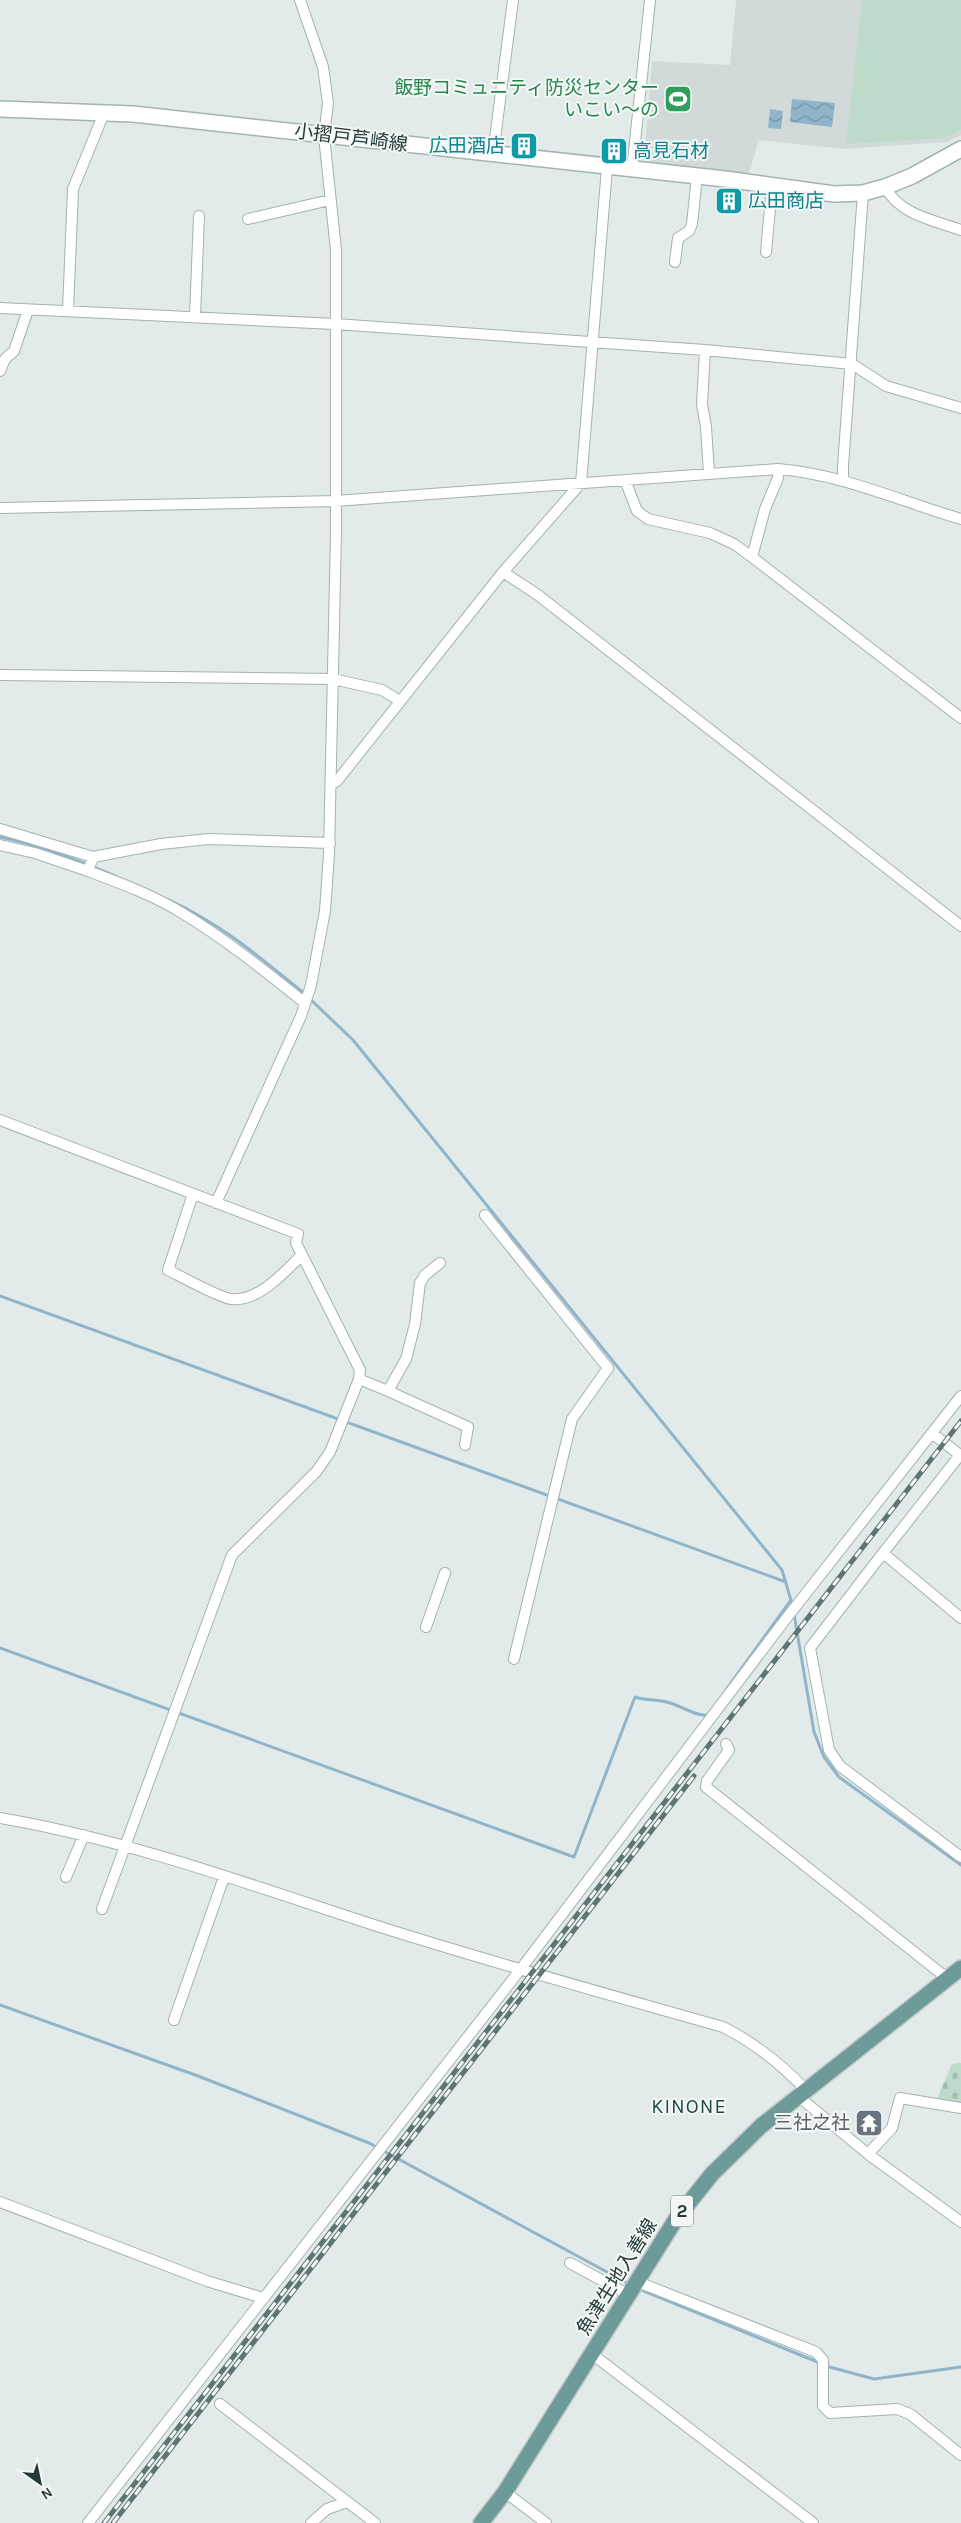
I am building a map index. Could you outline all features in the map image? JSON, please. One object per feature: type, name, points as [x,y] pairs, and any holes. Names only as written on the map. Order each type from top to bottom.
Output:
[{"type":"main road","name":"小摺戸芦崎線","points":[[0,109],[104,113],[201,121],[607,168],[697,176],[834,194],[863,193],[885,187],[912,176],[961,149]]},
{"type":"main road","name":"魚津生地入善線","points":[[481,2523],[505,2492],[676,2220],[712,2174],[754,2132],[961,1968]]},
{"type":"street","points":[[216,1203],[305,1003],[325,911],[330,843],[334,679],[336,250],[324,136],[328,103],[323,67],[300,0]]},
{"type":"street","points":[[493,154],[512,0]]},
{"type":"street","points":[[632,170],[650,0]]},
{"type":"street","points":[[68,310],[73,189],[104,113]]},
{"type":"street","points":[[332,784],[337,782],[503,572],[581,483],[607,168]]},
{"type":"street","points":[[675,262],[678,238],[689,231],[692,224],[697,176]]},
{"type":"street","points":[[766,252],[772,186]]},
{"type":"street","points":[[885,187],[892,200],[905,210],[961,230]]},
{"type":"street","points":[[844,481],[843,466],[852,364],[863,193]]},
{"type":"street","points":[[248,219],[330,200]]},
{"type":"street","points":[[195,317],[199,216]]},
{"type":"street","points":[[0,308],[335,324],[705,350],[852,364],[886,386],[961,408]]},
{"type":"street","points":[[0,371],[5,359],[14,351],[28,310]]},
{"type":"street","points":[[705,350],[702,404],[706,427],[709,473]]},
{"type":"street","points":[[0,508],[335,501],[778,469],[804,471],[844,481],[961,519]]},
{"type":"street","points":[[752,556],[765,510],[778,478],[778,469]]},
{"type":"street","points":[[625,480],[637,511],[648,519],[710,533],[734,544],[961,718]]},
{"type":"street","points":[[503,572],[538,595],[961,926]]},
{"type":"street","points":[[0,675],[334,679],[382,690],[400,700]]},
{"type":"street","points":[[0,829],[93,857],[161,844],[209,839],[330,843]]},
{"type":"street","points":[[0,845],[35,853],[88,871],[144,894],[181,912],[250,958],[305,1003]]},
{"type":"street","points":[[88,871],[93,857]]},
{"type":"street","points":[[0,1120],[298,1234],[296,1243],[360,1370],[360,1380],[330,1452],[316,1472],[232,1555],[102,1909]]},
{"type":"street","points":[[193,1194],[168,1270],[231,1299],[254,1294],[274,1282],[302,1255]]},
{"type":"street","points":[[485,1215],[608,1368],[572,1419],[514,1659]]},
{"type":"street","points":[[388,1391],[406,1359],[415,1324],[420,1283],[425,1275],[440,1263]]},
{"type":"street","points":[[360,1380],[468,1427],[465,1445]]},
{"type":"street","points":[[88,2523],[520,1970],[785,1620],[961,1396]]},
{"type":"street","points":[[932,1433],[960,1455],[810,1648],[811,1663],[829,1750],[840,1766],[961,1857]]},
{"type":"street","points":[[883,1554],[961,1618]]},
{"type":"street","points":[[426,1626],[445,1573]]},
{"type":"street","points":[[726,1744],[729,1750],[707,1781],[706,1787],[948,1979]]},
{"type":"street","points":[[0,1818],[124,1845],[520,1970],[723,2027],[746,2039],[767,2054],[802,2093],[868,2154],[961,2222]]},
{"type":"street","points":[[66,1877],[84,1835]]},
{"type":"street","points":[[174,2020],[224,1877]]},
{"type":"street","points":[[868,2154],[892,2128],[900,2098],[961,2108]]},
{"type":"street","points":[[0,2202],[207,2280],[263,2298]]},
{"type":"street","points":[[570,2263],[633,2289],[816,2352],[823,2360],[823,2406],[830,2413],[897,2409],[910,2414],[961,2455]]},
{"type":"street","points":[[592,2354],[813,2523]]},
{"type":"street","points":[[220,2404],[375,2523]]},
{"type":"street","points":[[505,2492],[546,2523]]},
{"type":"street","points":[[311,2523],[327,2509],[347,2502]]},
{"type":"shaded area","points":[[736,0],[961,0],[961,135],[947,142],[843,149],[759,140],[748,176],[644,162],[652,61],[730,65]]},
{"type":"green space","points":[[862,0],[961,0],[961,129],[944,138],[846,144]]},
{"type":"green space","points":[[961,2063],[961,2107],[936,2101],[952,2064]]},
{"type":"water","points":[[792,99],[835,103],[832,127],[790,122]]},
{"type":"water","points":[[770,109],[783,111],[781,129],[768,128]]},
{"type":"waterway","points":[[0,837],[30,844],[115,876]]},
{"type":"waterway","points":[[169,900],[206,919],[257,955],[305,994]]},
{"type":"waterway","points":[[309,998],[353,1040],[782,1570],[793,1607]]},
{"type":"waterway","points":[[0,1296],[786,1582]]},
{"type":"waterway","points":[[726,1690],[791,1600]]},
{"type":"waterway","points":[[794,1614],[814,1732],[824,1757],[839,1777],[961,1865]]},
{"type":"waterway","points":[[0,1648],[574,1857],[635,1697],[666,1702],[694,1713],[708,1715]]},
{"type":"waterway","points":[[0,2005],[198,2076],[369,2143],[631,2285]]},
{"type":"waterway","points":[[639,2289],[820,2363]]},
{"type":"waterway","points":[[826,2366],[874,2379],[961,2367]]},
{"type":"railway","points":[[104,2523],[961,1421]]},
{"type":"railway","points":[[113,2523],[694,1776]]},
{"type":"place","name":"飯野コミュニティ防災センター いこい～の","points":[[678,99]]},
{"type":"place","name":"広田酒店","points":[[524,146]]},
{"type":"place","name":"高見石材","points":[[614,151]]},
{"type":"place","name":"広田商店","points":[[729,201]]},
{"type":"place","name":"三社之社","points":[[869,2123]]},
{"type":"district","name":"KINONE","points":[[689,2106]]}]
